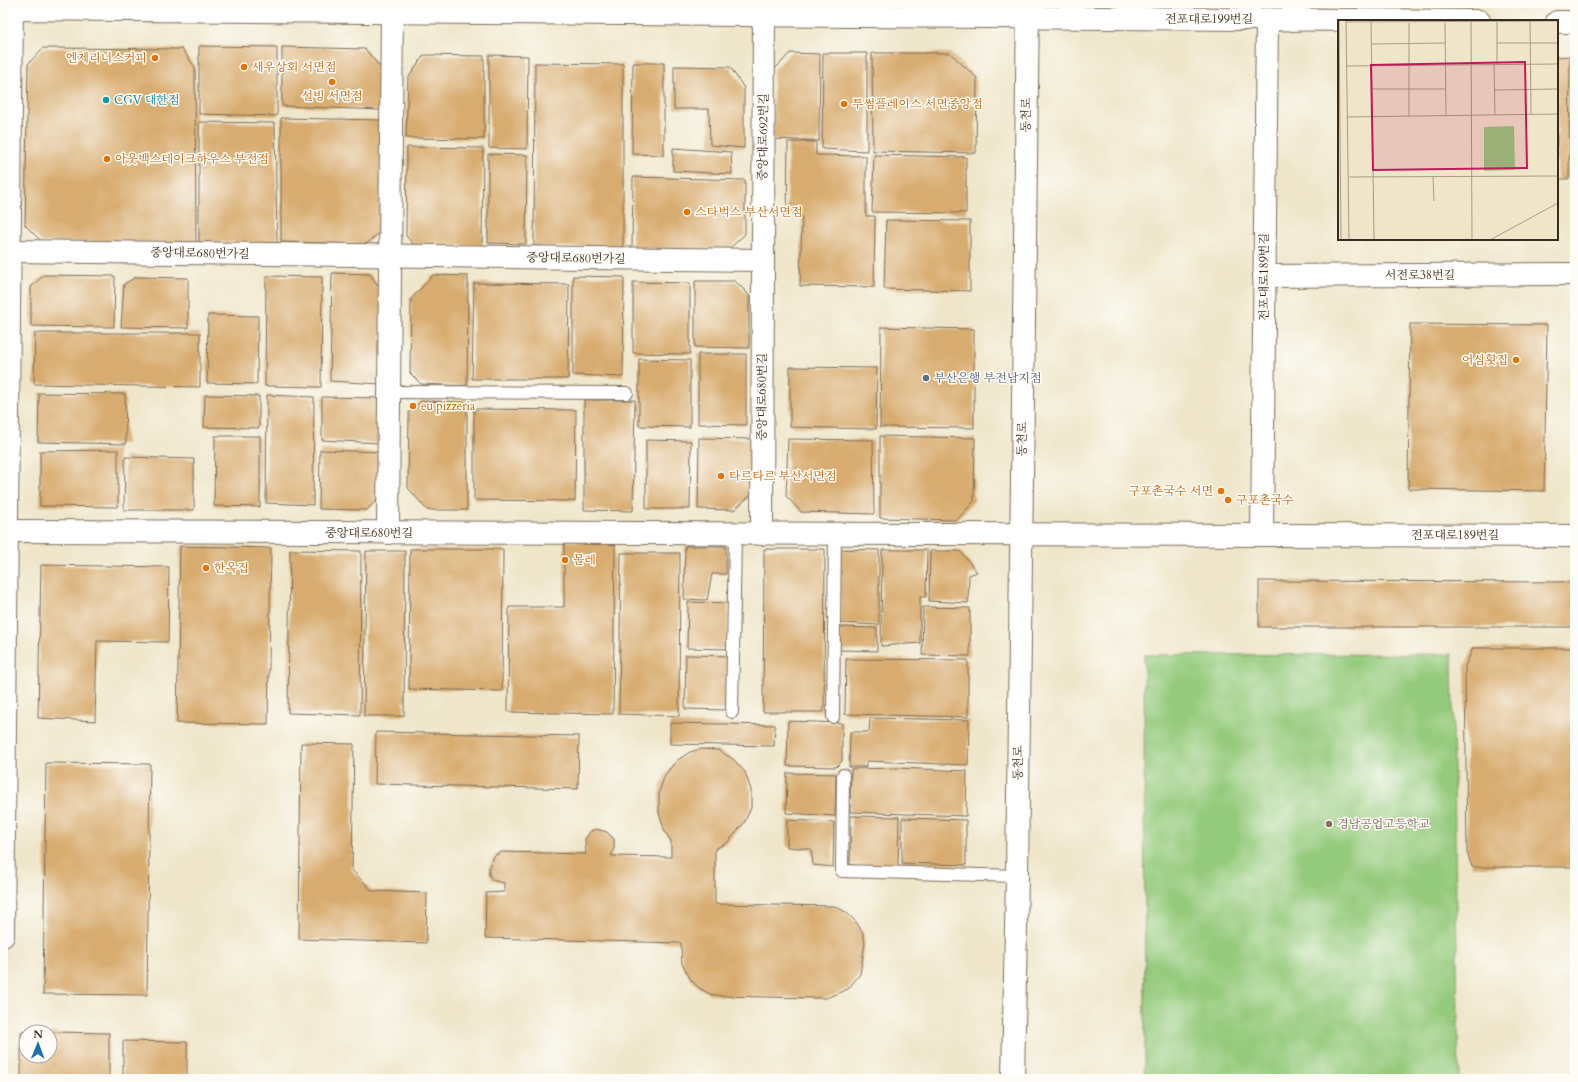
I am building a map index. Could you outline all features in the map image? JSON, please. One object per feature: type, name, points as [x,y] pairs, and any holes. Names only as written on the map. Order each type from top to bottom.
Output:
[{"type":"street","points":[[3,936],[5,531],[10,251],[9,7],[1028,10]]},
{"type":"street","points":[[388,533],[392,7]]},
{"type":"street","name":"중앙대로692번길","points":[[762,260],[764,9]]},
{"type":"street","name":"전포대로199번길","points":[[1028,10],[1267,19],[1294,11],[1460,20]]},
{"type":"street","name":"동천로","points":[[1013,1079],[1018,876],[1020,534],[1028,10]]},
{"type":"street","name":"전포대로189번길","points":[[1262,535],[1267,19]]},
{"type":"street","points":[[1558,22],[1575,22]]},
{"type":"street","name":"중앙대로680번가길","points":[[10,251],[762,260]]},
{"type":"street","name":"중앙대로680번길","points":[[762,260],[762,534]]},
{"type":"street","name":"서전로38번길","points":[[1264,276],[1575,274]]},
{"type":"street","name":"중앙대로680번길","points":[[5,531],[1020,534]]},
{"type":"street","name":"전포대로189번길","points":[[1020,534],[1575,536]]},
{"type":"lane","points":[[389,392],[626,393]]},
{"type":"lane","points":[[732,712],[735,534]]},
{"type":"lane","points":[[833,717],[835,534]]},
{"type":"lane","points":[[843,775],[842,871],[1018,876]]},
{"type":"green space","points":[[1452,654],[1459,1079],[1145,1079],[1144,655]]},
{"type":"building","points":[[199,46],[277,47],[277,116],[199,114]]},
{"type":"building","points":[[282,47],[365,49],[381,68],[381,110],[282,106]]},
{"type":"building","points":[[43,48],[182,49],[195,67],[196,243],[42,242],[25,225],[28,64]]},
{"type":"building","points":[[790,53],[820,54],[819,141],[773,139],[773,71]]},
{"type":"building","points":[[823,53],[867,53],[867,151],[822,149]]},
{"type":"building","points":[[872,53],[950,53],[977,78],[976,153],[873,151]]},
{"type":"building","points":[[424,55],[484,56],[484,139],[406,138],[408,78]]},
{"type":"building","points":[[489,55],[528,56],[527,149],[489,148]]},
{"type":"building","points":[[1570,56],[1569,179],[1558,179],[1558,57]]},
{"type":"building","points":[[535,63],[623,64],[623,248],[534,246]]},
{"type":"building","points":[[633,63],[664,63],[664,155],[632,154]]},
{"type":"building","points":[[674,66],[730,67],[744,88],[744,148],[710,145],[709,109],[674,109]]},
{"type":"building","points":[[281,118],[381,120],[381,231],[366,244],[281,242]]},
{"type":"building","points":[[199,122],[275,123],[277,243],[199,242]]},
{"type":"building","points":[[788,142],[816,142],[816,155],[866,156],[866,216],[875,216],[874,287],[800,286],[802,216],[787,215]]},
{"type":"building","points":[[407,147],[483,148],[482,246],[414,245],[406,236]]},
{"type":"building","points":[[673,148],[731,152],[732,174],[673,171]]},
{"type":"building","points":[[488,154],[527,155],[526,244],[488,243]]},
{"type":"building","points":[[874,155],[966,157],[966,213],[872,212]]},
{"type":"building","points":[[633,177],[745,180],[745,234],[728,250],[632,248]]},
{"type":"building","points":[[886,220],[970,221],[970,291],[884,289]]},
{"type":"building","points":[[332,273],[370,274],[382,291],[381,384],[330,381]]},
{"type":"building","points":[[44,275],[115,276],[114,327],[31,326],[31,287]]},
{"type":"building","points":[[433,275],[468,276],[467,386],[421,384],[410,373],[411,299]]},
{"type":"building","points":[[266,276],[322,277],[321,387],[265,386]]},
{"type":"building","points":[[573,276],[624,277],[623,377],[573,375]]},
{"type":"building","points":[[136,277],[188,278],[188,328],[121,327],[124,284]]},
{"type":"building","points":[[695,281],[735,281],[749,295],[749,348],[695,347]]},
{"type":"building","points":[[633,282],[690,283],[690,354],[633,353]]},
{"type":"building","points":[[474,283],[569,284],[568,379],[472,379]]},
{"type":"building","points":[[208,315],[258,316],[257,384],[207,383]]},
{"type":"building","points":[[1410,324],[1547,325],[1544,491],[1408,489]]},
{"type":"building","points":[[881,327],[974,329],[974,428],[880,427]]},
{"type":"building","points":[[35,333],[200,333],[200,387],[34,384]]},
{"type":"building","points":[[698,354],[746,354],[746,425],[698,424]]},
{"type":"building","points":[[639,359],[690,360],[690,427],[639,426]]},
{"type":"building","points":[[790,367],[877,368],[876,429],[790,427]]},
{"type":"building","points":[[39,393],[125,394],[126,444],[38,442]]},
{"type":"building","points":[[205,395],[259,396],[259,428],[204,427]]},
{"type":"building","points":[[267,395],[314,397],[313,505],[266,503]]},
{"type":"building","points":[[322,397],[379,398],[379,443],[322,440]]},
{"type":"building","points":[[584,400],[635,400],[633,511],[584,510]]},
{"type":"building","points":[[421,401],[467,402],[467,510],[427,510],[408,488],[409,412]]},
{"type":"building","points":[[474,409],[576,410],[575,501],[474,500]]},
{"type":"building","points":[[215,436],[260,436],[260,507],[214,506]]},
{"type":"building","points":[[880,436],[975,438],[974,501],[957,520],[880,518]]},
{"type":"building","points":[[699,438],[753,439],[752,494],[734,510],[698,509]]},
{"type":"building","points":[[788,439],[873,440],[874,514],[801,512],[786,496]]},
{"type":"building","points":[[646,440],[691,441],[690,509],[646,509]]},
{"type":"building","points":[[118,450],[118,507],[40,506],[40,451]]},
{"type":"building","points":[[320,450],[382,452],[381,496],[367,510],[319,509]]},
{"type":"building","points":[[125,457],[194,459],[194,510],[124,510]]},
{"type":"building","points":[[564,541],[615,542],[613,714],[508,712],[509,607],[564,607]]},
{"type":"building","points":[[180,546],[271,548],[268,724],[177,723]]},
{"type":"building","points":[[685,546],[726,546],[726,574],[712,574],[707,600],[684,599]]},
{"type":"building","points":[[410,549],[503,549],[502,691],[409,689]]},
{"type":"building","points":[[764,549],[825,549],[824,712],[763,712]]},
{"type":"building","points":[[840,549],[879,550],[879,625],[840,623]]},
{"type":"building","points":[[290,550],[361,551],[360,715],[288,713]]},
{"type":"building","points":[[882,550],[927,550],[926,597],[920,597],[920,643],[881,646]]},
{"type":"building","points":[[366,551],[405,551],[404,716],[364,716]]},
{"type":"building","points":[[930,551],[960,551],[977,572],[969,575],[968,603],[929,601]]},
{"type":"building","points":[[621,553],[680,553],[679,716],[619,714]]},
{"type":"building","points":[[41,565],[169,567],[168,642],[97,641],[95,721],[38,718]]},
{"type":"building","points":[[1259,581],[1575,582],[1575,627],[1259,627]]},
{"type":"building","points":[[688,602],[728,603],[728,649],[687,648]]},
{"type":"building","points":[[923,607],[970,608],[970,656],[922,655]]},
{"type":"building","points":[[840,627],[877,628],[877,651],[840,650]]},
{"type":"building","points":[[1473,648],[1575,648],[1575,867],[1472,867],[1467,852],[1465,666]]},
{"type":"building","points":[[686,655],[729,656],[728,710],[685,709]]},
{"type":"building","points":[[846,659],[968,660],[968,717],[845,714]]},
{"type":"building","points":[[870,718],[969,720],[968,765],[866,761],[866,767],[849,767],[850,732],[869,732]]},
{"type":"building","points":[[788,721],[842,723],[842,761],[836,767],[787,766]]},
{"type":"building","points":[[670,723],[775,725],[774,746],[670,744]]},
{"type":"building","points":[[376,732],[579,736],[578,789],[375,784]]},
{"type":"building","points":[[301,743],[354,744],[352,870],[372,891],[427,893],[426,943],[299,939]]},
{"type":"building","points":[[700,749],[718,750],[733,759],[745,772],[751,790],[751,808],[744,823],[728,842],[715,849],[715,904],[834,906],[846,912],[856,922],[863,933],[865,943],[860,974],[848,989],[826,998],[721,996],[710,994],[699,988],[691,980],[682,964],[681,943],[485,938],[486,893],[504,892],[504,883],[492,880],[489,874],[489,867],[495,855],[502,852],[586,854],[585,839],[591,831],[596,829],[607,832],[614,839],[614,848],[611,856],[671,857],[671,841],[665,832],[659,813],[659,792],[665,775],[676,761],[690,752]]},
{"type":"building","points":[[46,763],[150,764],[147,995],[43,994]]},
{"type":"building","points":[[897,768],[967,771],[966,816],[850,812],[851,769]]},
{"type":"building","points":[[787,773],[836,774],[835,816],[786,813]]},
{"type":"building","points":[[851,816],[899,817],[898,867],[850,865]]},
{"type":"building","points":[[902,818],[966,820],[966,865],[902,863]]},
{"type":"building","points":[[787,820],[834,822],[833,867],[813,865],[811,849],[787,847]]},
{"type":"building","points":[[58,1032],[109,1033],[109,1079],[21,1079],[21,1064],[58,1064]]},
{"type":"building","points":[[123,1041],[187,1042],[187,1079],[123,1079]]},
{"type":"place","name":"엔제리너스커피","points":[[155,58]]},
{"type":"place","name":"새우상회 서면점","points":[[244,67]]},
{"type":"place","name":"설빙 서면점","points":[[332,82]]},
{"type":"place","name":"CGV 대한점","points":[[106,100]]},
{"type":"place","name":"투썸플레이스 서면중앙점","points":[[844,104]]},
{"type":"place","name":"아웃백스테이크하우스 부전점","points":[[107,159]]},
{"type":"place","name":"스타벅스 부산서면점","points":[[687,212]]},
{"type":"place","name":"어심횟집","points":[[1516,360]]},
{"type":"place","name":"부산은행 부전남지점","points":[[926,378]]},
{"type":"place","name":"eu pizzeria","points":[[413,406]]},
{"type":"place","name":"타르타르 부산서면점","points":[[721,476]]},
{"type":"place","name":"구포촌국수 서면","points":[[1221,491]]},
{"type":"place","name":"구포촌국수","points":[[1228,500]]},
{"type":"place","name":"몰레","points":[[565,560]]},
{"type":"place","name":"한옥집","points":[[206,568]]},
{"type":"place","name":"경남공업고등학교","points":[[1329,824]]}]
